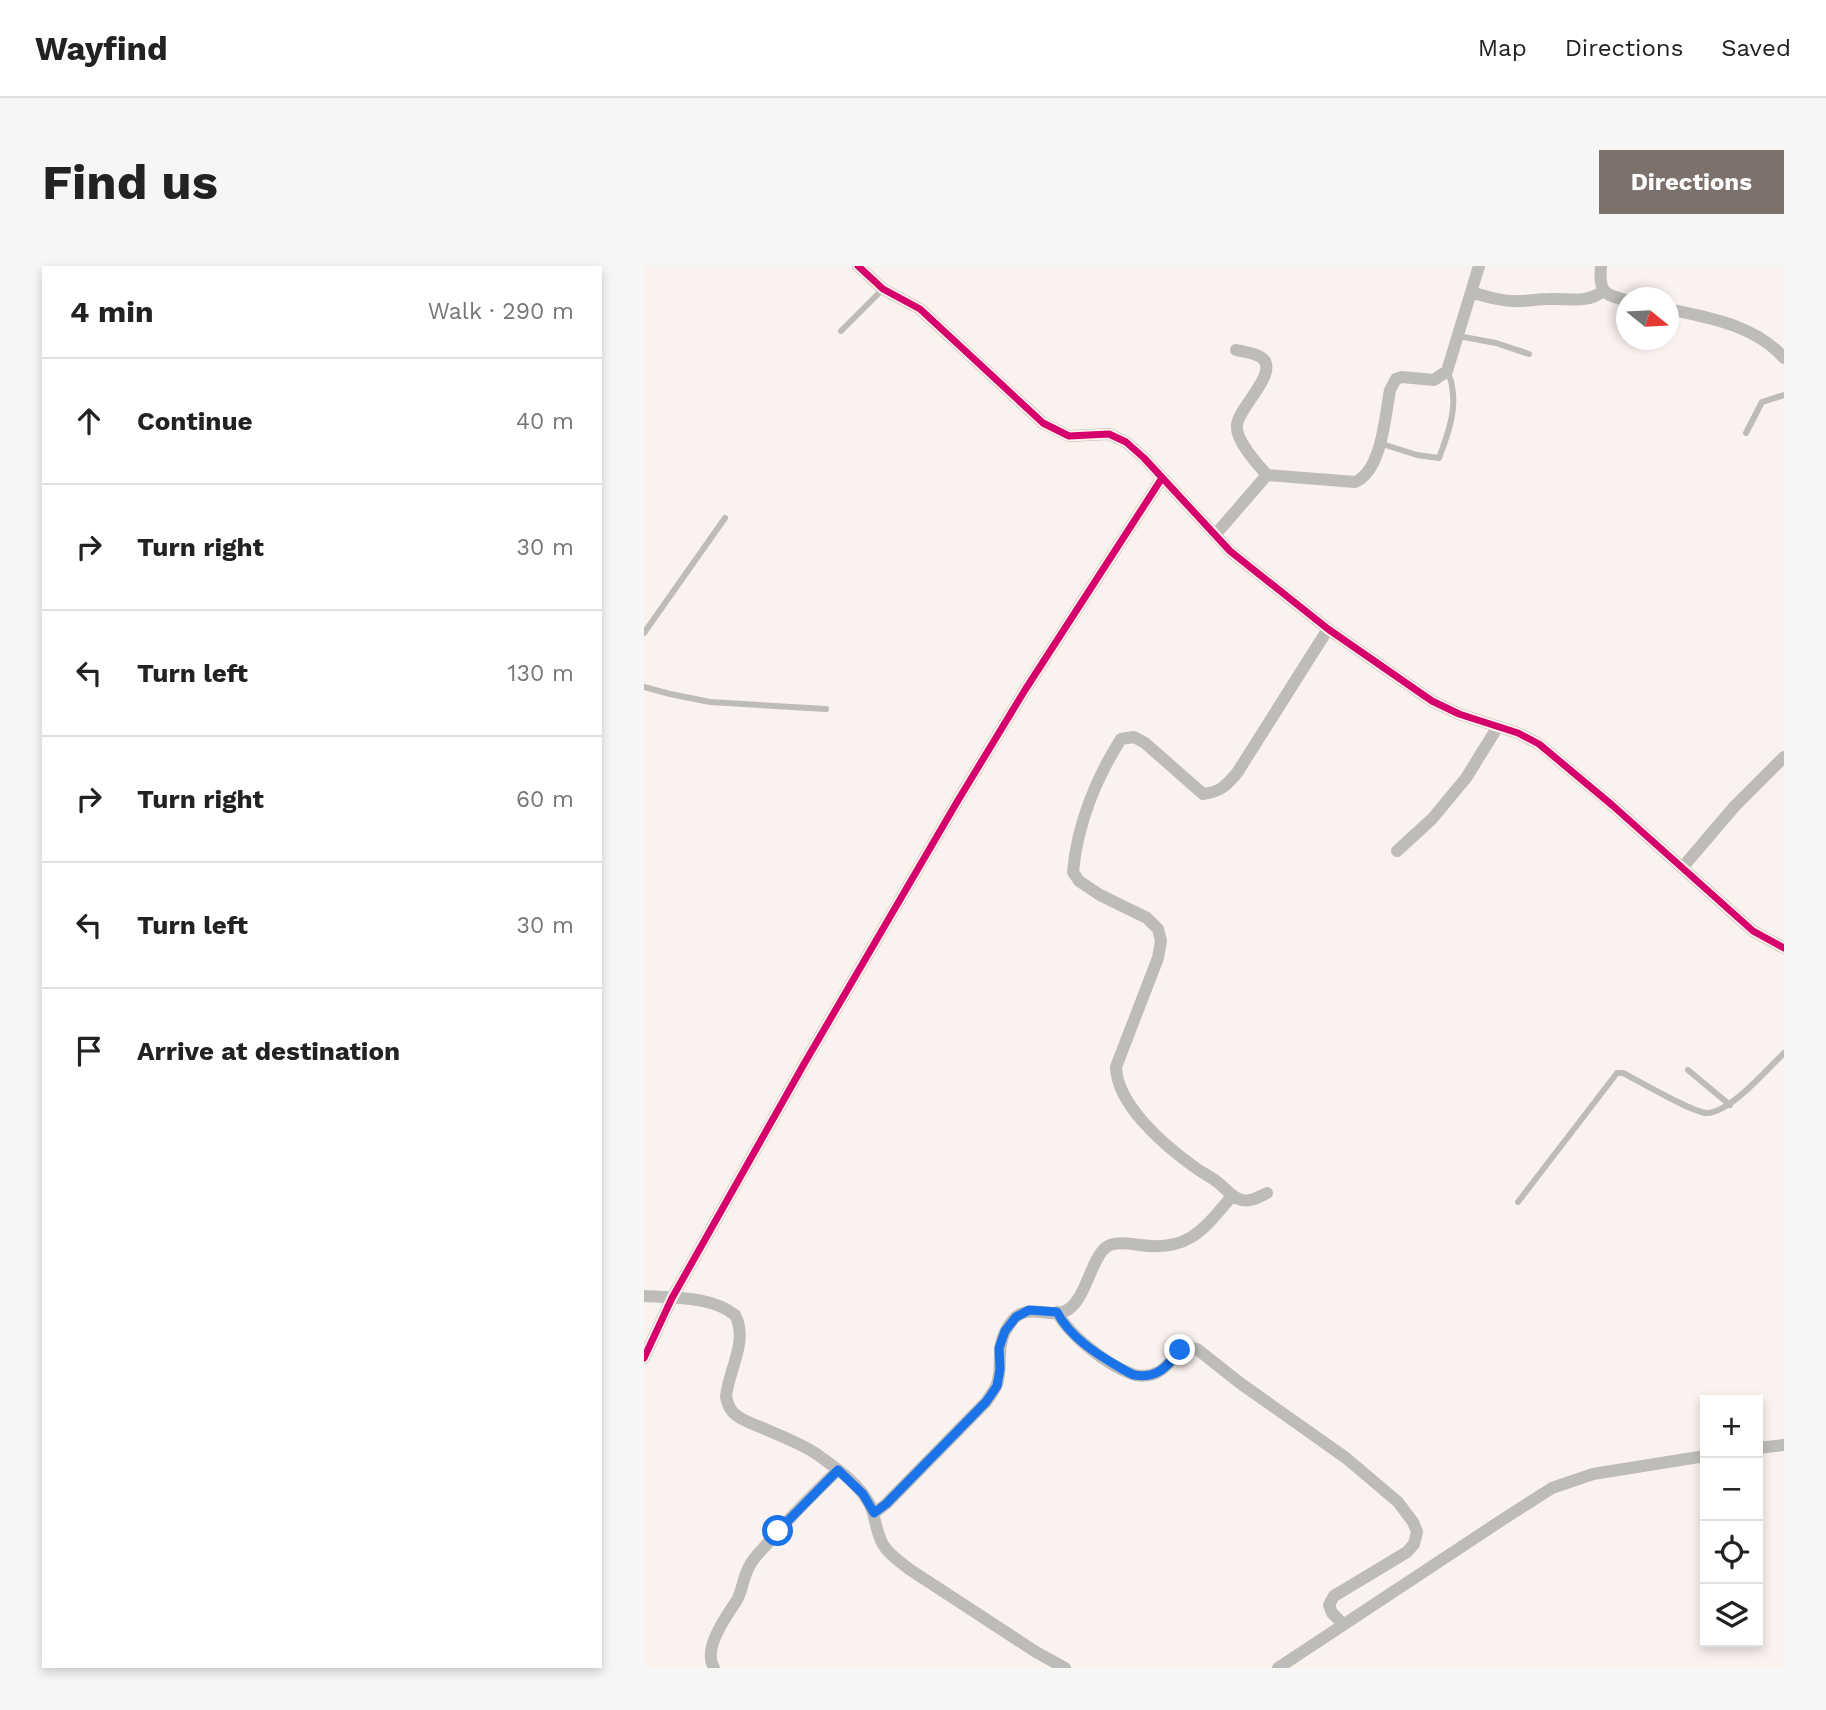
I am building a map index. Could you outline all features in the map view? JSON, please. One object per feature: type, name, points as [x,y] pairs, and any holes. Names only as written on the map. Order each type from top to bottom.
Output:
[{"type":"street","points":[[858,266],[883,289],[920,309],[1043,423],[1069,436],[1109,434],[1126,442],[1230,551],[1328,629],[1433,701],[1459,714],[1518,733],[1539,744],[1612,805],[1753,931],[1784,948]]},
{"type":"street","points":[[1236,350],[1262,358],[1266,363],[1267,371],[1262,382],[1236,425],[1242,443],[1268,475],[1355,482],[1362,479],[1371,468],[1380,443],[1390,390],[1396,380],[1408,376],[1434,380],[1447,371],[1479,266]]},
{"type":"street","points":[[1601,266],[1600,280],[1604,291],[1616,298]]},
{"type":"street","points":[[1471,292],[1500,300],[1522,301],[1588,299],[1604,291]]},
{"type":"street","points":[[1679,312],[1729,324],[1757,335],[1784,358]]},
{"type":"street","points":[[1215,536],[1268,475]]},
{"type":"street","points":[[644,1358],[672,1298],[804,1064],[964,790],[1162,478]]},
{"type":"street","points":[[1267,1193],[1244,1201],[1232,1196],[1217,1181],[1160,1138],[1130,1106],[1122,1093],[1116,1078],[1116,1067],[1161,941],[1157,929],[1147,918],[1100,895],[1079,881],[1073,872],[1074,854],[1086,811],[1109,758],[1121,739],[1134,737],[1145,743],[1203,794],[1215,792],[1228,784],[1237,773],[1328,629]]},
{"type":"street","points":[[1396,851],[1432,819],[1466,778],[1497,728]]},
{"type":"street","points":[[1682,868],[1734,807],[1784,757]]},
{"type":"street","points":[[874,1513],[986,1402],[997,1386],[1000,1369],[999,1348],[1005,1331],[1016,1317],[1029,1310],[1057,1312],[1069,1309],[1079,1298],[1101,1254],[1109,1246],[1122,1243],[1166,1247],[1180,1243],[1196,1235],[1232,1196]]},
{"type":"street","points":[[644,1296],[695,1300],[720,1307],[735,1315],[740,1339],[726,1398],[732,1411],[738,1417],[804,1447],[838,1470],[863,1494],[874,1513],[882,1545],[900,1561],[1036,1652],[1065,1668]]},
{"type":"street","points":[[1057,1312],[1082,1342],[1132,1374],[1144,1376],[1157,1373],[1168,1365],[1180,1350],[1188,1347],[1197,1349],[1240,1384],[1346,1458],[1398,1502],[1417,1532],[1414,1544],[1407,1552],[1334,1596],[1329,1605],[1332,1613],[1343,1624]]},
{"type":"street","points":[[1763,1447],[1784,1445]]},
{"type":"street","points":[[1278,1668],[1552,1488],[1593,1474],[1700,1457]]},
{"type":"street","points":[[714,1668],[710,1660],[711,1649],[724,1619],[739,1596],[751,1562],[838,1470]]},
{"type":"lane","points":[[841,331],[883,289]]},
{"type":"lane","points":[[1458,336],[1529,354]]},
{"type":"lane","points":[[1380,443],[1439,458],[1452,416],[1453,387],[1447,371]]},
{"type":"lane","points":[[1746,433],[1762,402],[1784,395]]},
{"type":"lane","points":[[644,634],[725,518]]},
{"type":"lane","points":[[644,687],[710,702],[826,709]]},
{"type":"lane","points":[[1518,1202],[1617,1073],[1623,1073],[1701,1112],[1715,1112],[1730,1105],[1784,1052]]},
{"type":"lane","points":[[1688,1070],[1730,1105]]},
{"type":"cycle path","points":[[858,266],[883,289],[920,309],[1043,423],[1069,436],[1109,434],[1126,442],[1230,551],[1328,629],[1432,701],[1459,714],[1518,733],[1539,744],[1612,805],[1753,931],[1784,948]]},
{"type":"cycle path","points":[[644,1358],[672,1298],[804,1064],[957,802],[1025,690],[1162,478]]},
{"type":"route","points":[[778,1531],[838,1470],[863,1494],[874,1513],[886,1504],[986,1402],[997,1386],[1000,1369],[999,1348],[1005,1331],[1016,1317],[1029,1310],[1057,1312],[1074,1335],[1099,1355],[1132,1374],[1144,1376],[1157,1373],[1168,1365],[1180,1350]]}]
